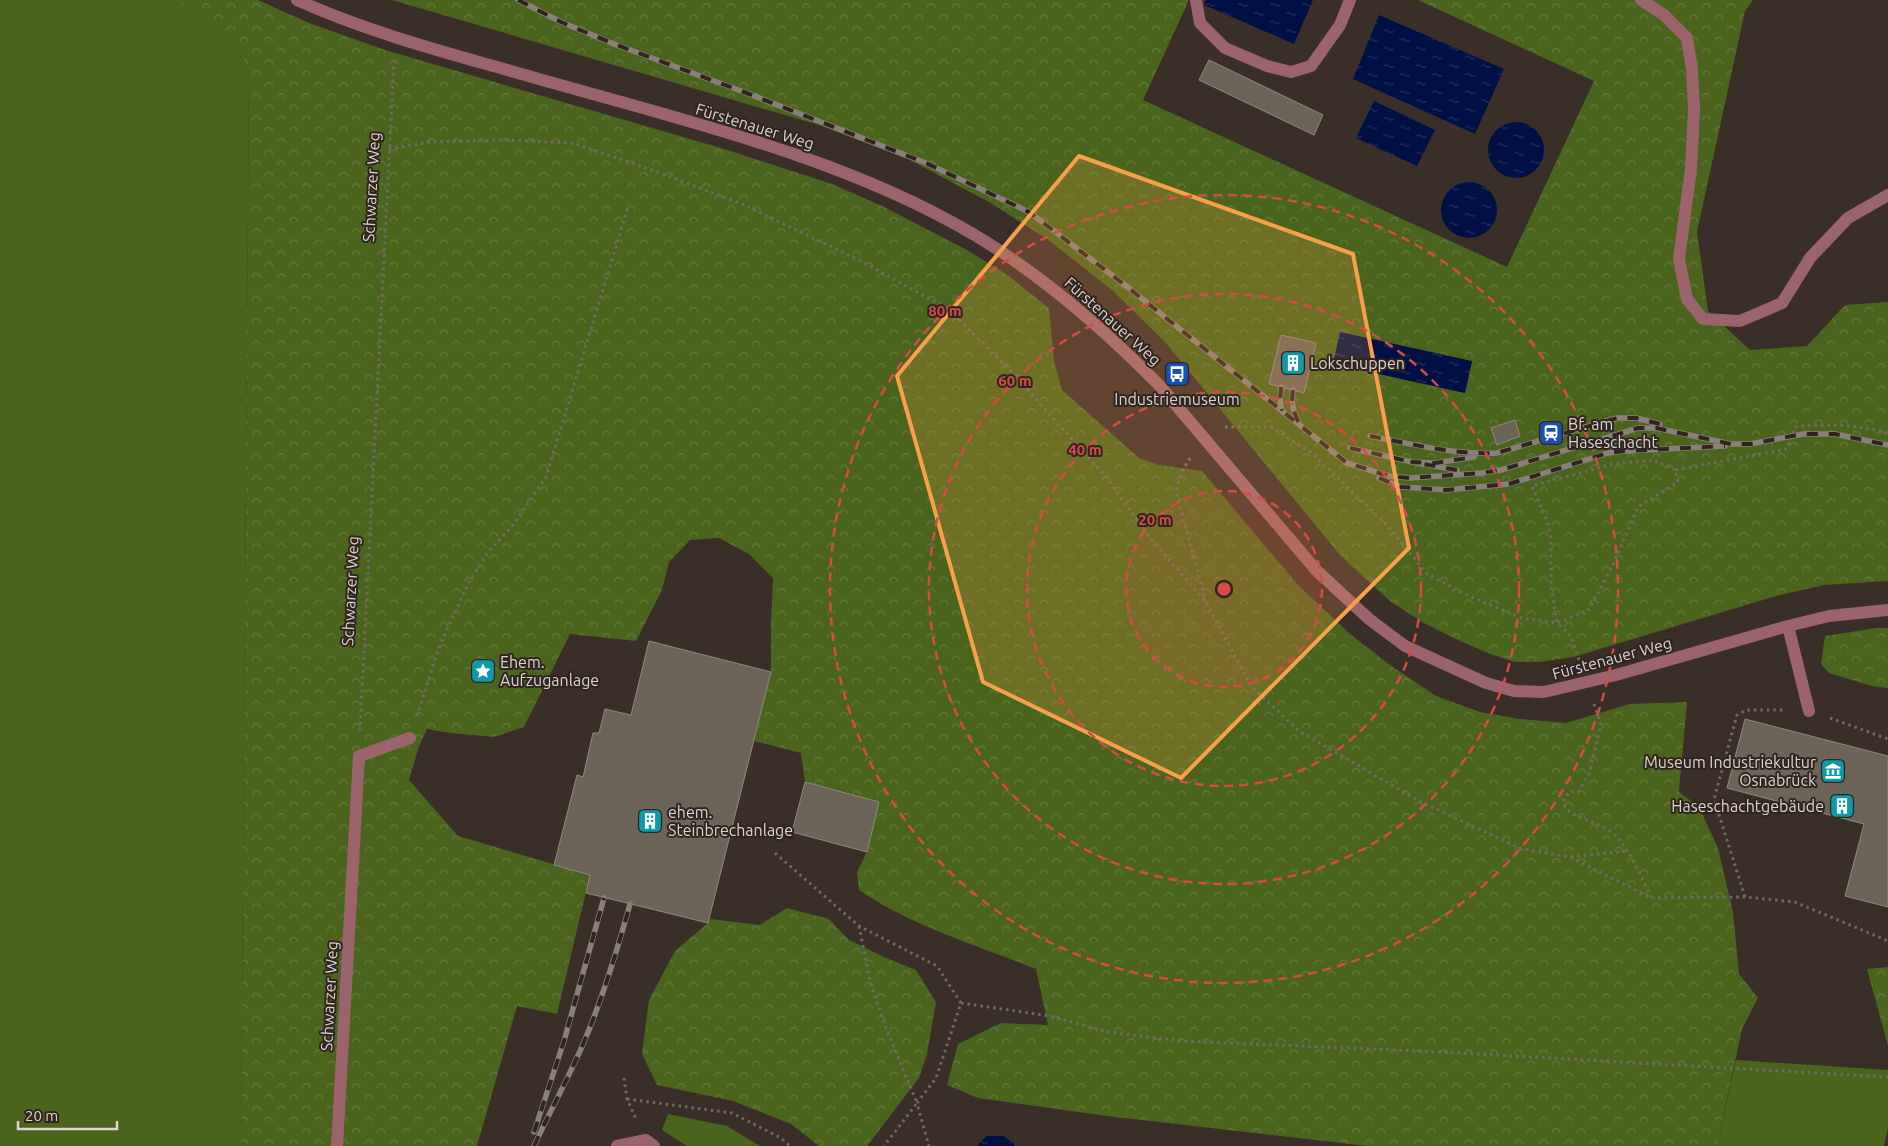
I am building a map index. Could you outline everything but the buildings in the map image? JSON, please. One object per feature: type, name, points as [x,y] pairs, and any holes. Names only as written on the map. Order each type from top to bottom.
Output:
[{"type":"street","name":"Fürstenauer Weg","points":[[297,0],[395,38],[716,130],[838,170],[888,190],[972,234],[1016,261],[1058,292],[1088,317],[1159,385],[1316,570],[1369,619],[1404,646],[1486,684],[1514,691],[1544,692],[1616,675],[1829,616],[1888,610]]},
{"type":"street","points":[[1196,0],[1200,23],[1225,48],[1267,66],[1291,72],[1311,66],[1340,25],[1350,0]]},
{"type":"street","points":[[1641,0],[1664,15],[1686,38],[1692,69],[1694,109],[1691,169],[1679,259],[1686,299],[1703,319],[1740,321],[1782,303],[1810,258],[1848,218],[1888,195]]},
{"type":"street","points":[[1788,626],[1809,711]]},
{"type":"street","points":[[358,756],[410,738]]},
{"type":"street","name":"Schwarzer Weg","points":[[337,1146],[358,756]]},
{"type":"street","points":[[617,1146],[650,1143]]},
{"type":"path","name":"Schwarzer Weg","points":[[358,756],[395,38]]},
{"type":"path","points":[[389,149],[430,142],[505,140],[573,143],[742,204],[861,261],[948,309],[1007,367],[1107,478],[1150,538],[1206,602],[1251,686],[1300,731],[1428,805],[1522,849],[1570,857],[1628,850]]},
{"type":"path","points":[[410,738],[439,647],[468,584],[488,552],[514,524],[546,477],[629,204]]},
{"type":"path","points":[[1571,636],[1557,623],[1551,586],[1549,526],[1532,486],[1613,464],[1653,460],[1675,470],[1787,449],[1795,427],[1824,423],[1874,429],[1888,433]]},
{"type":"path","points":[[1231,434],[1225,427],[1271,427],[1312,453],[1386,524],[1427,574],[1469,596],[1522,618],[1557,623],[1588,611],[1612,567],[1638,506],[1678,482],[1675,470]]},
{"type":"path","points":[[1202,436],[1182,471],[1176,491],[1206,602]]},
{"type":"path","points":[[1576,664],[1585,661]]},
{"type":"path","points":[[1745,897],[1714,799],[1737,715],[1746,710],[1809,711],[1888,739]]},
{"type":"path","points":[[1601,725],[1589,774],[1579,791],[1569,792],[1564,800],[1565,808],[1572,814],[1608,830],[1628,850],[1651,898]]},
{"type":"path","points":[[775,853],[859,926],[937,966],[961,1003],[1050,1016],[1107,1032],[1182,1041],[1434,1051],[1888,1077]]},
{"type":"path","points":[[1570,857],[1651,898],[1745,897],[1795,902],[1888,941]]},
{"type":"path","points":[[859,926],[870,982],[884,1026],[917,1102],[929,1146]]},
{"type":"path","points":[[884,1146],[936,1078],[961,1003]]},
{"type":"path","points":[[624,1078],[627,1099],[650,1143]]},
{"type":"path","points":[[627,1099],[732,1114],[782,1138],[790,1146]]},
{"type":"highlighted area","points":[[1079,156],[1353,254],[1409,548],[1181,778],[983,682],[897,376]]},
{"type":"green space","points":[[0,0],[170,0],[199,10],[249,66],[241,1146],[0,1146]]},
{"type":"green space","points":[[170,0],[258,0],[309,23],[385,50],[721,148],[832,184],[882,206],[965,249],[1006,274],[1049,308],[1054,361],[1062,390],[1139,458],[1159,465],[1202,471],[1298,585],[1350,634],[1390,665],[1436,696],[1480,712],[1520,719],[1566,723],[1630,704],[1687,702],[1679,792],[1699,807],[1718,848],[1733,912],[1739,974],[1758,998],[1742,1029],[1717,1146],[1368,1146],[1107,1116],[978,1098],[947,1085],[958,1044],[1001,1023],[1048,1025],[1036,969],[923,925],[901,915],[859,890],[857,872],[867,852],[805,782],[801,753],[754,741],[771,672],[773,578],[749,554],[719,538],[690,540],[669,562],[662,590],[636,641],[570,634],[524,727],[494,737],[427,729],[419,746],[409,780],[458,836],[590,875],[557,1014],[517,1006],[477,1146],[241,1146],[249,66],[199,10]]},
{"type":"green space","points":[[392,0],[1189,0],[1143,100],[1507,267],[1594,81],[1418,0],[1753,0],[1745,11],[1697,232],[1708,311],[1750,350],[1807,346],[1845,305],[1888,302],[1888,581],[1824,585],[1776,596],[1573,657],[1540,662],[1515,662],[1490,654],[1424,623],[1391,602],[1340,555],[1165,342],[1112,290],[1047,239],[989,202],[910,160],[819,125]],"holes":[[[1472,361],[1465,393],[1333,363]]]},
{"type":"green space","points":[[1876,628],[1888,628],[1888,688],[1872,686],[1829,673],[1821,664],[1825,636]]},
{"type":"green space","points":[[787,908],[829,919],[849,940],[916,970],[936,1002],[927,1054],[919,1078],[867,1146],[819,1146],[791,1124],[733,1101],[657,1085],[642,1054],[649,1000],[675,951],[708,923],[710,919],[760,925]]},
{"type":"green space","points":[[1888,967],[1888,1046],[1867,969]]},
{"type":"green space","points":[[1736,1060],[1888,1070],[1888,1128],[1884,1146],[1717,1146]]},
{"type":"green space","points":[[668,1114],[727,1126],[760,1146],[687,1146],[662,1130]]},
{"type":"water","points":[[1206,0],[1313,0],[1294,44],[1204,5]]},
{"type":"water","points":[[1379,15],[1504,69],[1475,134],[1353,79]]},
{"type":"water","points":[[1374,101],[1435,130],[1417,166],[1356,138]]},
{"type":"water","points":[[1516,122],[1527,124],[1536,130],[1542,139],[1544,150],[1542,161],[1536,170],[1527,176],[1516,178],[1505,176],[1496,170],[1490,161],[1488,150],[1490,139],[1496,130],[1505,124]]},
{"type":"water","points":[[1469,182],[1484,187],[1492,195],[1497,210],[1492,225],[1484,233],[1469,238],[1454,233],[1446,225],[1441,210],[1446,195],[1454,187]]},
{"type":"water","points":[[1340,332],[1472,361],[1465,393],[1333,364]]},
{"type":"water","points":[[987,1136],[1003,1136],[1014,1143],[1014,1146],[978,1146]]},
{"type":"railway","points":[[518,0],[561,22],[614,44],[926,163],[1029,212],[1125,285],[1347,463],[1389,476],[1410,478],[1481,473],[1501,470],[1638,428],[1656,428],[1731,444],[1750,444],[1803,434],[1835,434],[1888,445]]},
{"type":"railway","points":[[1281,387],[1280,400],[1282,411]]},
{"type":"railway","points":[[1293,390],[1293,407],[1299,423]]},
{"type":"railway","points":[[1370,436],[1449,451],[1497,453],[1617,418],[1636,418],[1660,424]]},
{"type":"railway","points":[[1379,478],[1401,487],[1446,490],[1509,484],[1608,453],[1725,446]]},
{"type":"railway","points":[[1350,448],[1412,462]]},
{"type":"railway","points":[[1457,470],[1412,462],[1435,463],[1474,457]]},
{"type":"railway","points":[[534,1132],[564,1041],[604,898]]},
{"type":"railway","points":[[534,1146],[591,1025],[630,904]]},
{"type":"place","name":"Lokschuppen","points":[[1293,363]]},
{"type":"place","name":"Industriemuseum","points":[[1177,374]]},
{"type":"place","name":"Bf. am Haseschacht","points":[[1551,433]]},
{"type":"place","name":"Ehem. Aufzuganlage","points":[[483,671]]},
{"type":"place","name":"Museum Industriekultur Osnabrück","points":[[1833,771]]},
{"type":"place","name":"Haseschachtgebäude","points":[[1842,806]]},
{"type":"place","name":"ehem. Steinbrechanlage","points":[[650,821]]}]
